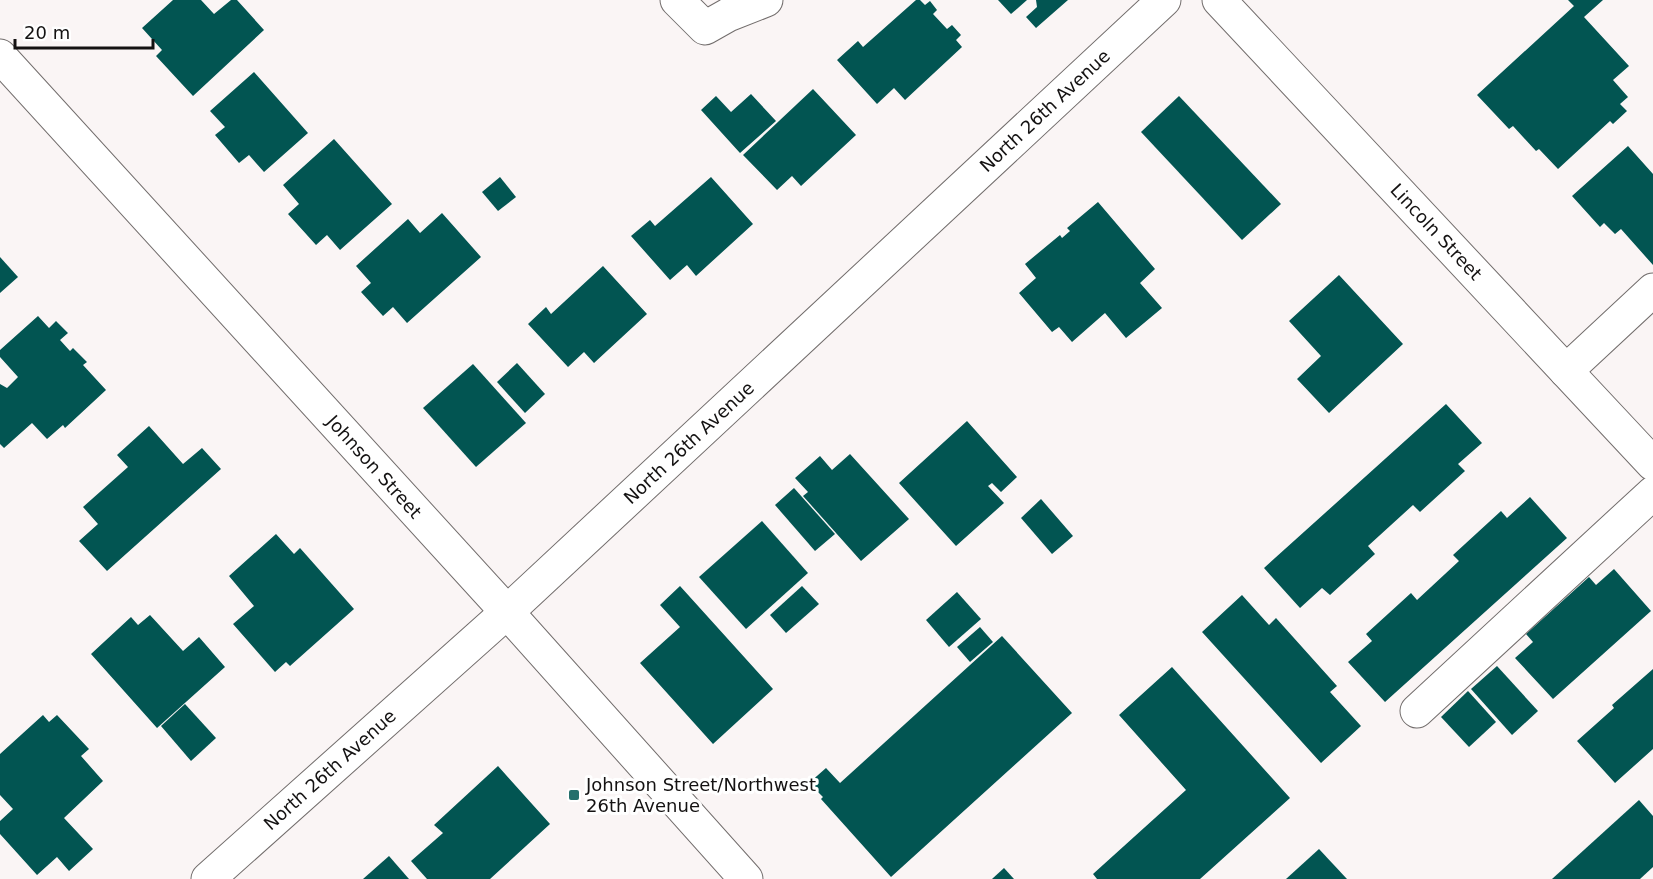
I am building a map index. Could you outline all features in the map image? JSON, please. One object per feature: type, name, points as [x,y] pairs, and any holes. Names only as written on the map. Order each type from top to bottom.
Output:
[{"type":"street","points":[[677,0],[705,28],[728,15],[766,0]]},
{"type":"street","name":"North 26th Avenue","points":[[208,879],[507,612],[1164,0]]},
{"type":"street","name":"Lincoln Street","points":[[1219,0],[1653,464]]},
{"type":"street","name":"Johnson Street","points":[[0,56],[507,612],[746,879]]},
{"type":"street","points":[[1566,371],[1653,290]]},
{"type":"street","points":[[1417,711],[1653,493]]},
{"type":"building","points":[[173,0],[201,0],[214,14],[231,0],[237,0],[264,30],[193,96],[156,56],[162,50],[142,28]]},
{"type":"building","points":[[916,0],[920,0],[925,5],[930,1],[937,10],[933,14],[947,29],[952,25],[961,35],[956,40],[962,47],[905,100],[894,88],[877,104],[837,60],[858,41],[863,47]]},
{"type":"building","points":[[998,0],[1027,0],[1011,14]]},
{"type":"building","points":[[1036,0],[1068,0],[1036,28],[1026,17],[1037,7]]},
{"type":"building","points":[[1568,0],[1603,0],[1584,17],[1629,66],[1613,80],[1628,97],[1620,104],[1627,111],[1613,124],[1610,121],[1558,169],[1539,149],[1536,151],[1513,126],[1509,129],[1477,95],[1574,6]]},
{"type":"building","points":[[254,72],[308,133],[264,172],[249,155],[239,163],[215,135],[225,127],[210,111]]},
{"type":"building","points":[[813,89],[856,135],[801,186],[792,176],[777,190],[743,155]]},
{"type":"building","points":[[751,94],[776,121],[740,153],[701,110],[716,96],[731,112]]},
{"type":"building","points":[[1179,96],[1281,204],[1242,240],[1141,132]]},
{"type":"building","points":[[334,139],[392,204],[340,250],[327,235],[316,245],[288,214],[299,204],[283,185]]},
{"type":"building","points":[[1628,146],[1653,174],[1653,265],[1621,229],[1615,234],[1604,223],[1600,227],[1572,196]]},
{"type":"building","points":[[500,177],[516,197],[498,211],[482,192]]},
{"type":"building","points":[[711,177],[753,224],[696,276],[687,265],[670,280],[631,236],[650,220],[655,226]]},
{"type":"building","points":[[1098,202],[1155,269],[1140,283],[1162,308],[1126,338],[1105,313],[1072,342],[1059,327],[1052,332],[1019,293],[1036,278],[1025,264],[1060,235],[1062,238],[1070,231],[1067,228]]},
{"type":"building","points":[[442,213],[481,257],[407,323],[393,307],[383,316],[361,292],[371,283],[356,266],[408,219],[420,233]]},
{"type":"building","points":[[0,257],[18,277],[0,293]]},
{"type":"building","points":[[603,266],[647,314],[594,363],[584,352],[568,367],[528,324],[546,307],[551,314]]},
{"type":"building","points":[[1339,275],[1403,344],[1329,413],[1297,379],[1321,356],[1289,321]]},
{"type":"building","points":[[38,316],[49,328],[56,321],[68,333],[60,340],[70,351],[73,348],[87,362],[83,365],[106,390],[65,428],[63,425],[47,439],[32,423],[4,448],[0,444],[0,384],[7,388],[18,377],[0,357],[0,350]]},
{"type":"building","points":[[517,363],[545,394],[525,413],[497,382]]},
{"type":"building","points":[[473,364],[526,423],[476,467],[423,408]]},
{"type":"building","points":[[1446,404],[1482,443],[1458,464],[1465,471],[1420,512],[1413,505],[1368,546],[1375,554],[1330,595],[1322,588],[1300,608],[1264,568]]},
{"type":"building","points":[[967,421],[1017,477],[1001,492],[992,483],[988,486],[1004,503],[956,546],[899,483]]},
{"type":"building","points":[[149,426],[183,464],[202,448],[221,469],[107,571],[79,541],[98,524],[83,507],[128,467],[117,455]]},
{"type":"building","points":[[850,454],[909,519],[861,561],[803,496],[808,492],[795,478],[820,456],[832,470]]},
{"type":"building","points":[[794,488],[835,534],[815,551],[775,505]]},
{"type":"building","points":[[1530,497],[1567,538],[1385,702],[1348,662],[1372,641],[1366,634],[1411,593],[1417,600],[1459,561],[1453,555],[1501,511],[1507,518]]},
{"type":"building","points":[[1041,499],[1073,536],[1052,554],[1021,518]]},
{"type":"building","points":[[762,521],[808,573],[746,629],[699,577]]},
{"type":"building","points":[[276,534],[294,554],[300,548],[354,609],[290,666],[286,662],[275,672],[233,624],[254,606],[229,576]]},
{"type":"building","points":[[1614,569],[1651,611],[1553,699],[1515,658],[1533,642],[1526,634],[1589,577],[1596,585]]},
{"type":"building","points":[[680,586],[773,689],[713,744],[640,663],[680,627],[660,605]]},
{"type":"building","points":[[802,586],[819,604],[786,633],[770,615]]},
{"type":"building","points":[[957,592],[981,619],[949,647],[926,620]]},
{"type":"building","points":[[1242,595],[1269,625],[1276,618],[1337,686],[1330,692],[1361,726],[1321,763],[1202,632]]},
{"type":"building","points":[[150,615],[183,651],[199,637],[225,667],[157,728],[91,654],[131,617],[138,625]]},
{"type":"building","points":[[980,627],[993,642],[970,662],[957,647]]},
{"type":"building","points":[[1002,636],[1072,713],[891,877],[809,783],[826,768],[840,783]]},
{"type":"building","points":[[1497,666],[1538,711],[1512,735],[1471,689]]},
{"type":"building","points":[[1172,667],[1290,798],[1200,879],[1097,879],[1093,874],[1186,790],[1119,715]]},
{"type":"building","points":[[1653,669],[1653,749],[1615,783],[1577,741],[1614,708],[1612,705]]},
{"type":"building","points":[[1468,691],[1496,722],[1469,747],[1441,717]]},
{"type":"building","points":[[185,704],[216,738],[191,761],[161,726]]},
{"type":"building","points":[[43,715],[49,722],[57,715],[89,749],[81,756],[103,781],[64,818],[93,849],[69,871],[57,857],[37,875],[0,834],[0,821],[13,809],[0,795],[0,754]]},
{"type":"building","points":[[498,766],[550,824],[490,879],[427,879],[411,861],[443,833],[434,825]]},
{"type":"building","points":[[1639,800],[1653,816],[1653,867],[1640,879],[1552,879]]},
{"type":"building","points":[[1319,849],[1347,879],[1286,879]]},
{"type":"building","points":[[389,856],[409,879],[363,879]]},
{"type":"building","points":[[1004,868],[1014,879],[992,879]]},
{"type":"place","name":"Johnson Street/Northwest 26th Avenue","points":[[574,795]]}]
